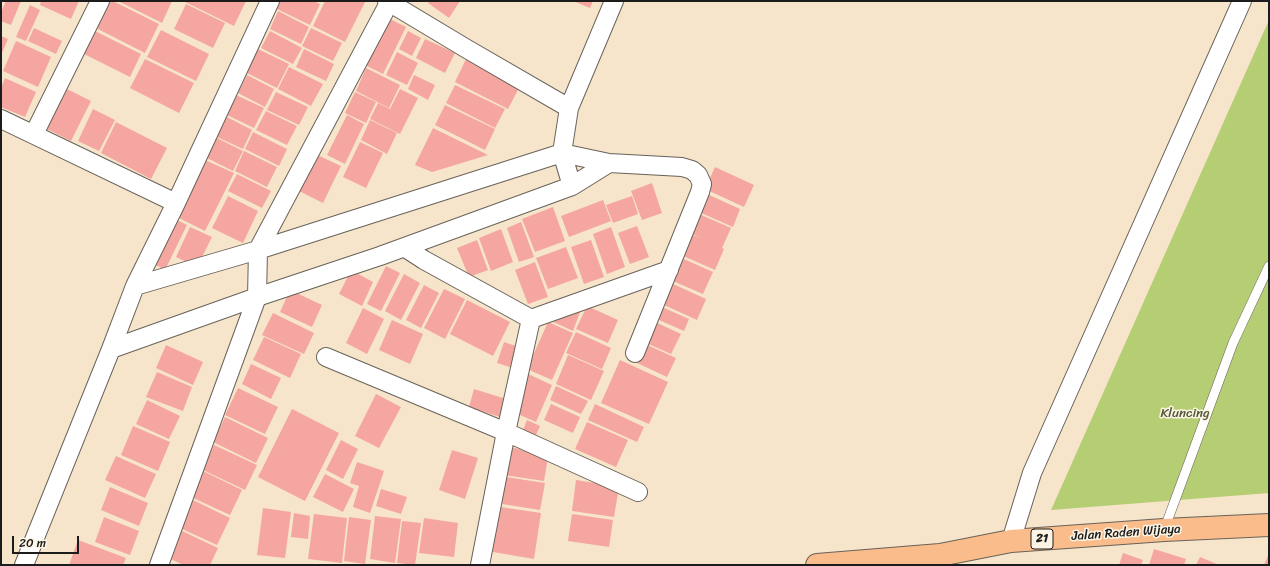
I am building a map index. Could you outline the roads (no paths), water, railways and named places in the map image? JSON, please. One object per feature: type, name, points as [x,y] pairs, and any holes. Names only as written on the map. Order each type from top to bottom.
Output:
[{"type":"highway","name":"Jalan Raden Wijaya","points":[[817,565],[940,560],[1011,541],[1164,530],[1269,525]]},
{"type":"street","points":[[24,565],[135,286],[176,203],[270,1]]},
{"type":"street","points":[[159,565],[257,297],[258,250],[389,1],[467,50],[569,108]]},
{"type":"street","points":[[572,186],[562,153],[569,108],[614,1]]},
{"type":"street","points":[[1011,541],[1032,473],[1242,1]]},
{"type":"street","points":[[34,134],[96,2]]},
{"type":"street","points":[[1,119],[176,203]]},
{"type":"street","points":[[135,286],[258,250],[562,153],[609,163],[682,167],[692,170],[698,175],[702,184],[700,192],[635,353]]},
{"type":"street","points":[[111,349],[404,247],[572,186],[609,163]]},
{"type":"street","points":[[404,247],[424,260],[531,319],[669,270]]},
{"type":"street","points":[[480,565],[506,432],[531,319]]},
{"type":"street","points":[[326,357],[506,432],[638,492]]},
{"type":"lane","points":[[1164,530],[1233,343],[1269,266]]},
{"type":"park label","name":"Kluncing","points":[[1185,414]]}]
